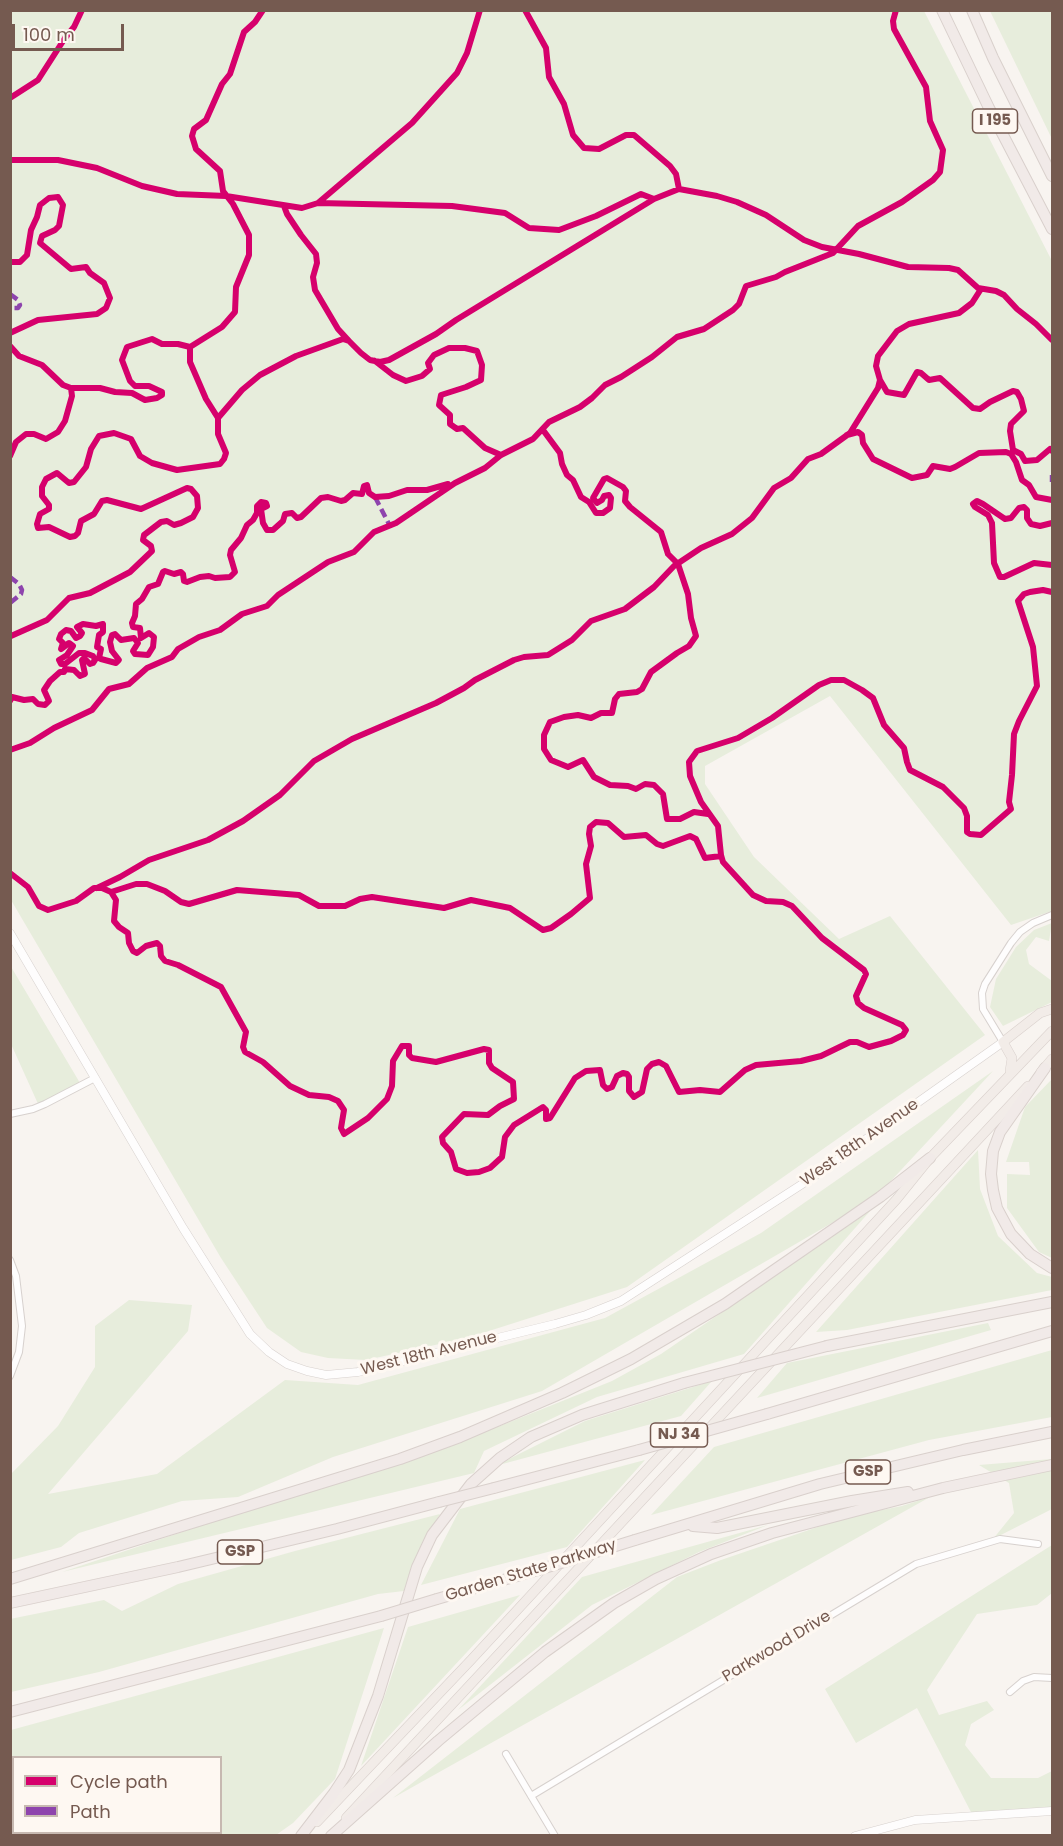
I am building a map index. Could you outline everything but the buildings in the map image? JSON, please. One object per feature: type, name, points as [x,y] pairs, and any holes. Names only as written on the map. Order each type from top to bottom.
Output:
[{"type":"highway","name":"I 195","points":[[942,10],[989,108],[1053,229]]},
{"type":"highway","name":"I 195","points":[[972,10],[1003,79],[1053,176]]},
{"type":"highway","points":[[1008,1076],[1012,1068],[1012,1058],[1003,1042],[1040,1012],[1053,1009]]},
{"type":"highway","name":"NJ 34","points":[[302,1836],[360,1778],[519,1608],[889,1208],[930,1158],[1053,1031]]},
{"type":"highway","name":"NJ 34","points":[[331,1836],[361,1800],[1053,1059]]},
{"type":"highway","points":[[1045,1068],[1000,1132],[993,1151],[991,1174],[994,1199],[1005,1225],[1030,1254],[1053,1268]]},
{"type":"highway","points":[[10,1579],[400,1459],[543,1402],[631,1359],[725,1304],[871,1204],[930,1158]]},
{"type":"highway","points":[[302,1836],[349,1770],[378,1696],[417,1566],[432,1535],[471,1484],[500,1458],[531,1437],[582,1415],[684,1383],[827,1346],[1053,1302]]},
{"type":"highway","name":"GSP","points":[[10,1603],[178,1567],[337,1529],[639,1450],[1053,1331]]},
{"type":"highway","name":"Garden State Parkway","points":[[10,1712],[381,1616],[820,1484],[963,1450],[1053,1432]]},
{"type":"highway","points":[[331,1836],[438,1741],[545,1652],[633,1591],[679,1568],[743,1542],[943,1488],[1053,1465]]},
{"type":"highway","points":[[687,1525],[717,1528],[852,1501],[943,1488]]},
{"type":"street","points":[[1003,1042],[983,1009],[982,993],[985,984],[1020,932],[1033,923],[1053,915]]},
{"type":"street","name":"West 18th Avenue","points":[[10,933],[189,1237],[250,1334],[269,1353],[287,1364],[316,1373],[337,1375],[367,1370],[555,1324],[621,1301],[807,1181],[1003,1042]]},
{"type":"street","points":[[10,1114],[39,1107],[95,1078]]},
{"type":"street","points":[[10,1260],[16,1276],[22,1326],[18,1360],[10,1376]]},
{"type":"street","name":"Parkwood Drive","points":[[531,1796],[916,1564],[1000,1539],[1038,1544]]},
{"type":"street","points":[[1010,1692],[1023,1681],[1034,1677],[1053,1678]]},
{"type":"street","points":[[506,1754],[555,1836]]},
{"type":"street","points":[[855,1836],[915,1820],[1053,1811]]},
{"type":"shaded area","points":[[10,1772],[12,1772],[12,1825]]},
{"type":"shaded area","points":[[14,1834],[120,1834],[120,1835],[15,1836]]},
{"type":"green space","points":[[10,11],[924,11],[1052,261],[1052,911],[1011,925],[830,696],[705,766],[705,784],[754,857],[839,939],[890,916],[985,1035],[627,1287],[467,1338],[366,1360],[328,1358],[301,1352],[267,1328],[221,1258],[11,900]]},
{"type":"green space","points":[[990,11],[1052,11],[1052,139]]},
{"type":"green space","points":[[1052,923],[1049,941],[1036,937],[1026,950],[1029,964],[1052,981],[1052,1002],[1003,1026],[990,1007],[996,979],[1016,947],[1034,930]]},
{"type":"green space","points":[[10,965],[80,1083],[39,1106],[11,1044]]},
{"type":"green space","points":[[993,1071],[875,1198],[542,1391],[333,1457],[238,1497],[182,1501],[79,1533],[61,1547],[11,1560],[11,1474],[58,1426],[95,1367],[95,1326],[129,1300],[192,1305],[188,1331],[48,1494],[157,1474],[285,1380],[358,1385],[605,1318],[761,1233]]},
{"type":"green space","points":[[1052,1079],[1052,1258],[1039,1252],[1007,1208],[1007,1174],[1030,1175],[1029,1162],[1006,1162],[1025,1107]]},
{"type":"green space","points":[[978,1150],[980,1189],[998,1236],[1037,1273],[1052,1277],[1052,1290],[847,1330],[816,1332]]},
{"type":"green space","points":[[871,1210],[744,1354],[597,1397],[484,1451],[474,1473],[62,1572],[500,1426],[612,1381],[661,1354]]},
{"type":"green space","points":[[988,1323],[991,1330],[757,1398],[787,1363]]},
{"type":"green space","points":[[1052,1350],[1052,1417],[929,1440],[651,1515],[714,1447]]},
{"type":"green space","points":[[712,1381],[681,1416],[495,1466],[585,1421]]},
{"type":"green space","points":[[1052,1459],[1052,1509],[993,1539],[1014,1513],[1009,1483],[979,1465]]},
{"type":"green space","points":[[645,1460],[567,1547],[421,1585],[460,1509]]},
{"type":"green space","points":[[930,1497],[393,1798],[677,1577],[847,1517],[902,1506]]},
{"type":"green space","points":[[440,1514],[412,1565],[404,1591],[378,1594],[99,1672],[11,1692],[10,1619],[104,1600],[122,1611],[178,1584]]},
{"type":"green space","points":[[768,1525],[699,1552],[592,1605],[458,1710],[582,1577]]},
{"type":"green space","points":[[1052,1545],[1052,1593],[1037,1605],[977,1614],[927,1690],[939,1715],[987,1701],[994,1710],[971,1724],[965,1745],[991,1778],[1038,1778],[1052,1771],[1052,1811],[972,1814],[917,1708],[856,1743],[825,1689]]},
{"type":"green space","points":[[520,1595],[361,1766],[408,1627]]},
{"type":"green space","points":[[384,1628],[335,1779],[293,1823],[276,1835],[120,1835],[222,1834],[222,1756],[12,1756],[11,1772],[11,1730]]},
{"type":"marked path","points":[[10,294],[18,300],[20,305],[18,308],[10,308]]},
{"type":"marked path","points":[[1052,475],[1052,482]]},
{"type":"marked path","points":[[375,497],[390,526]]},
{"type":"marked path","points":[[10,577],[19,584],[22,590],[21,594],[10,603]]},
{"type":"cycle path","points":[[10,98],[38,80],[74,27],[82,10]]},
{"type":"cycle path","points":[[71,388],[100,388],[132,393],[145,400],[157,398],[162,395],[162,392],[149,386],[135,386],[130,381],[122,360],[127,347],[152,339],[162,344],[190,347],[222,327],[235,312],[236,287],[249,255],[249,235],[233,204],[223,191],[220,171],[196,149],[192,136],[194,129],[206,120],[222,84],[230,74],[244,32],[263,10]]},
{"type":"cycle path","points":[[10,160],[58,160],[97,168],[142,186],[177,194],[226,196],[302,208],[318,203],[412,123],[457,73],[467,53],[480,10]]},
{"type":"cycle path","points":[[525,10],[546,48],[549,77],[564,104],[573,135],[584,148],[599,149],[626,135],[634,135],[670,166],[676,174],[679,189],[737,202],[766,215],[804,240],[822,247],[908,267],[958,270],[978,288],[1004,295],[1052,340]]},
{"type":"cycle path","points":[[10,750],[30,743],[54,728],[92,710],[109,689],[129,684],[147,668],[172,657],[178,649],[199,637],[220,630],[242,614],[267,606],[278,595],[328,562],[354,552],[374,532],[396,523],[455,483],[533,439],[549,422],[580,407],[605,385],[652,357],[677,337],[704,329],[733,310],[739,304],[746,286],[776,277],[833,253],[858,226],[902,202],[933,180],[940,172],[943,150],[930,121],[926,87],[894,29],[893,21],[896,10]]},
{"type":"cycle path","points":[[11,636],[47,620],[69,598],[90,593],[130,572],[152,551],[151,546],[143,540],[144,535],[161,522],[167,521],[174,525],[181,523],[193,517],[198,508],[197,496],[187,488],[141,509],[107,500],[102,501],[94,514],[81,521],[75,536],[70,537],[49,527],[38,528],[40,514],[49,509],[49,505],[42,496],[42,487],[46,479],[57,473],[69,483],[74,482],[86,467],[91,449],[99,436],[114,433],[131,439],[140,456],[152,463],[177,470],[220,464],[226,453],[218,434],[218,418],[242,390],[260,375],[296,356],[343,339],[349,341],[370,360],[380,362],[389,360],[436,334],[654,199],[679,189]]},
{"type":"cycle path","points":[[318,203],[452,206],[505,213],[529,228],[559,230],[596,216],[641,194],[654,199]]},
{"type":"cycle path","points":[[10,262],[20,262],[27,255],[31,230],[40,205],[49,198],[58,197],[63,205],[59,226],[42,236],[40,243],[71,269],[86,267],[90,273],[104,283],[110,298],[106,308],[97,314],[38,320],[10,333]]},
{"type":"cycle path","points":[[284,206],[287,214],[316,254],[317,263],[313,277],[315,290],[338,329],[349,341]]},
{"type":"cycle path","points":[[97,888],[149,860],[208,840],[243,821],[280,795],[314,761],[352,739],[436,703],[514,660],[548,655],[572,640],[591,621],[625,609],[654,587],[674,566],[701,548],[732,534],[752,518],[774,488],[791,478],[808,459],[821,454],[850,433],[878,388],[880,380],[876,366],[878,356],[897,331],[909,324],[959,313],[972,303],[981,289]]},
{"type":"cycle path","points":[[10,346],[19,356],[42,365],[63,385],[71,388],[72,396],[65,421],[58,432],[46,439],[34,434],[26,434],[16,442],[10,456]]},
{"type":"cycle path","points":[[190,347],[190,362],[206,399],[218,418]]},
{"type":"cycle path","points":[[375,361],[393,375],[406,381],[422,376],[430,369],[428,363],[434,355],[449,348],[477,351],[482,365],[481,380],[441,395],[439,405],[450,415],[450,424],[457,429],[463,428],[485,448],[501,455]]},
{"type":"cycle path","points":[[880,380],[887,392],[904,395],[917,372],[929,380],[940,378],[973,408],[980,409],[1013,391],[1017,392],[1024,411],[1011,424],[1013,450],[1021,454],[1025,461],[1037,460],[1050,449],[1052,451]]},
{"type":"cycle path","points":[[543,430],[560,453],[567,475],[573,480],[581,497],[589,502],[596,513],[603,513],[610,508],[609,495],[604,496],[597,503],[593,498],[604,479],[607,478],[623,487],[626,491],[625,501],[630,507],[661,532],[668,554],[678,564],[688,594],[696,636],[689,646],[651,672],[642,689],[637,692],[619,694],[615,699],[612,713],[601,713],[591,718],[578,715],[564,717],[550,722],[544,735],[544,749],[551,760],[568,767],[583,760],[594,777],[610,785],[636,789],[645,784],[654,785],[663,794],[667,819],[680,819],[694,812],[708,814]]},
{"type":"cycle path","points":[[847,435],[858,432],[862,435],[863,443],[873,459],[912,478],[927,475],[933,466],[950,469],[979,453],[1006,452],[1011,454],[1022,480],[1029,485],[1036,497],[1052,500]]},
{"type":"cycle path","points":[[10,701],[12,697],[24,700],[33,699],[38,704],[45,705],[49,701],[44,690],[60,672],[64,672],[65,669],[74,670],[80,676],[85,674],[82,660],[84,658],[90,664],[93,663],[95,660],[93,656],[79,653],[65,664],[61,664],[59,660],[67,655],[73,646],[69,643],[61,649],[63,643],[59,639],[61,634],[66,630],[71,631],[76,638],[82,633],[77,627],[83,624],[96,626],[103,624],[103,632],[99,635],[97,647],[101,649],[99,658],[101,659],[116,663],[119,660],[112,651],[110,642],[112,635],[115,634],[121,640],[134,638],[138,643],[133,651],[135,654],[148,655],[153,647],[154,637],[149,633],[141,638],[140,628],[133,627],[136,604],[149,587],[158,584],[165,571],[174,574],[181,572],[184,581],[187,582],[200,577],[230,577],[235,572],[230,555],[231,550],[241,538],[247,525],[253,520],[257,513],[257,506],[261,502],[266,503],[267,506],[261,509],[263,523],[267,530],[273,530],[283,521],[285,514],[292,513],[297,518],[301,517],[321,498],[345,500],[353,493],[362,494],[364,486],[367,485],[369,493],[375,497],[389,496],[407,490],[427,490],[448,484]]},
{"type":"cycle path","points":[[1052,523],[1040,526],[1031,524],[1024,507],[1019,508],[1011,518],[1005,519],[977,501],[973,504],[988,515],[992,523],[994,563],[1000,577],[1034,563],[1052,565]]},
{"type":"cycle path","points":[[10,873],[28,887],[39,906],[48,910],[76,901],[94,888],[102,888],[111,892],[116,900],[114,921],[128,933],[133,951],[137,953],[146,946],[157,943],[165,961],[178,965],[221,987],[246,1032],[243,1047],[245,1052],[263,1062],[290,1086],[309,1095],[329,1097],[338,1101],[344,1110],[341,1128],[344,1134],[368,1118],[387,1099],[392,1086],[393,1061],[402,1046],[409,1046],[409,1055],[412,1058],[436,1062],[484,1049],[489,1050],[489,1063],[492,1068],[513,1082],[514,1099],[488,1115],[464,1114],[442,1137],[443,1143],[451,1152],[456,1169],[467,1173],[479,1172],[490,1168],[502,1157],[505,1137],[514,1125],[543,1107],[546,1110],[546,1119],[550,1118],[575,1078],[586,1071],[600,1070],[603,1085],[607,1089],[612,1087],[617,1076],[627,1074],[629,1091],[634,1097],[642,1092],[647,1069],[659,1062],[666,1066],[679,1092],[700,1090],[720,1092],[745,1070],[756,1065],[801,1061],[821,1056],[850,1042],[869,1047],[903,1035],[906,1030],[902,1025],[858,1003],[856,996],[866,974],[864,970],[822,938],[792,906],[783,902],[766,901],[753,895],[723,862],[718,826],[701,802],[690,776],[689,762],[697,751],[738,738],[772,718],[819,685],[831,680],[844,680],[873,698],[884,725],[904,748],[910,770],[943,787],[964,808],[967,816],[967,832],[981,835],[1011,809],[1009,802],[1014,734],[1037,686],[1033,647],[1018,601],[1024,594],[1030,592],[1043,590],[1052,592]]},
{"type":"cycle path","points":[[111,892],[136,884],[147,884],[189,904],[237,890],[299,895],[319,906],[345,906],[360,899],[372,897],[444,908],[471,900],[510,908],[543,930],[551,928],[590,898],[586,864],[591,846],[590,827],[596,822],[608,823],[624,837],[646,835],[663,846],[690,836],[696,839],[705,858],[721,856]]}]
